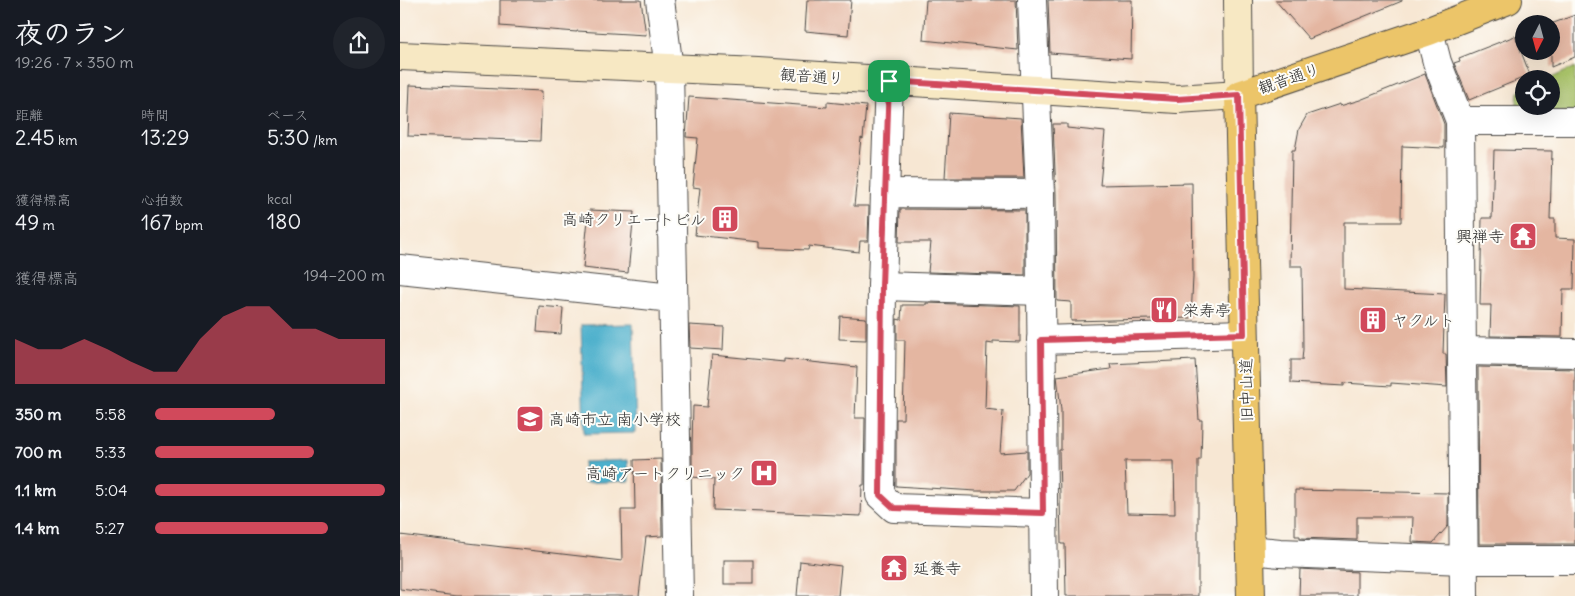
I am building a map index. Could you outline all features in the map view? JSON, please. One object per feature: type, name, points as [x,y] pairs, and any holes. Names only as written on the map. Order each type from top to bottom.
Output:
[{"type":"main road","name":"観音通り","points":[[1239,95],[1429,31],[1508,0]]},
{"type":"main road","name":"旧中山道","points":[[1239,95],[1251,596]]},
{"type":"street","points":[[660,0],[668,69],[679,596]]},
{"type":"street","points":[[1032,0],[1040,194],[1044,596]]},
{"type":"street","points":[[1238,0],[1239,95]]},
{"type":"street","points":[[1429,31],[1437,62],[1460,121],[1464,596]]},
{"type":"street","name":"観音通り","points":[[400,56],[758,72],[1177,99],[1239,95]]},
{"type":"street","points":[[889,81],[882,286],[880,495],[894,508],[1043,513]]},
{"type":"street","points":[[1460,121],[1575,121]]},
{"type":"street","points":[[885,193],[1040,194]]},
{"type":"street","points":[[400,269],[672,298]]},
{"type":"street","points":[[882,286],[1041,291]]},
{"type":"street","points":[[1041,340],[1244,334]]},
{"type":"street","points":[[1463,351],[1575,353]]},
{"type":"street","points":[[1250,550],[1280,553],[1464,560],[1575,560]]},
{"type":"green space","points":[[1575,67],[1575,112],[1560,112],[1560,74]]},
{"type":"water","points":[[633,324],[636,433],[584,434],[581,325]]},
{"type":"water","points":[[628,460],[629,481],[584,483],[583,462]]},
{"type":"building","points":[[500,0],[641,0],[646,35],[500,26]]},
{"type":"building","points":[[807,0],[851,0],[848,35],[805,31]]},
{"type":"building","points":[[926,0],[1016,0],[1018,50],[923,40]]},
{"type":"building","points":[[1048,0],[1132,0],[1131,59],[1050,53]]},
{"type":"building","points":[[1275,0],[1402,0],[1402,1],[1309,39]]},
{"type":"building","points":[[1575,15],[1575,57],[1551,67],[1551,60],[1560,60],[1560,21]]},
{"type":"building","points":[[1515,36],[1515,60],[1524,60],[1528,70],[1515,70],[1515,81],[1469,100],[1454,63],[1460,61],[1459,58]]},
{"type":"building","points":[[1425,74],[1444,124],[1444,148],[1402,146],[1401,222],[1344,222],[1344,289],[1445,294],[1443,354],[1446,354],[1447,387],[1391,383],[1391,386],[1344,383],[1344,386],[1291,383],[1291,360],[1302,360],[1303,349],[1302,266],[1290,266],[1292,150],[1295,150],[1299,129],[1307,115],[1340,104],[1340,106],[1360,100]]},
{"type":"building","points":[[410,85],[542,91],[540,141],[408,136]]},
{"type":"building","points":[[689,97],[827,107],[827,102],[866,106],[854,206],[869,206],[868,241],[860,241],[859,252],[809,246],[808,250],[759,248],[759,242],[695,235],[700,188],[693,187],[698,138],[686,137]]},
{"type":"building","points":[[949,113],[1021,118],[1024,178],[945,178]]},
{"type":"building","points":[[1053,124],[1067,124],[1067,128],[1105,132],[1100,185],[1192,183],[1193,277],[1191,318],[1071,321],[1071,302],[1057,301]]},
{"type":"building","name":"興禅寺","points":[[1494,150],[1552,151],[1550,219],[1555,219],[1555,238],[1575,239],[1574,289],[1563,289],[1562,337],[1490,336],[1491,305],[1480,305],[1482,218],[1492,218]]},
{"type":"building","points":[[900,209],[1025,210],[1025,275],[928,272],[931,242],[899,242]]},
{"type":"building","points":[[589,210],[634,212],[628,273],[583,268]]},
{"type":"building","points":[[926,303],[1020,306],[1020,342],[993,341],[993,344],[987,343],[985,409],[1003,411],[1000,453],[1027,451],[1027,473],[1014,491],[976,491],[896,486],[896,419],[903,419],[905,340],[897,340],[897,319],[901,320],[902,305],[926,305]]},
{"type":"building","points":[[539,306],[563,308],[561,334],[537,332]]},
{"type":"building","points":[[840,316],[866,318],[866,340],[839,339]]},
{"type":"building","points":[[689,325],[724,327],[723,350],[690,348]]},
{"type":"building","points":[[712,355],[784,362],[784,359],[857,367],[855,418],[865,418],[864,485],[862,485],[861,516],[713,510],[714,479],[692,477],[693,406],[707,407]]},
{"type":"building","points":[[1195,360],[1199,420],[1202,420],[1201,460],[1198,460],[1198,596],[1066,596],[1065,544],[1061,544],[1059,450],[1061,450],[1061,410],[1057,376],[1111,369],[1110,364]],"holes":[[[1125,461],[1174,461],[1175,514],[1127,513]]]},
{"type":"building","points":[[1478,367],[1575,369],[1575,544],[1479,544]]},
{"type":"building","points":[[661,459],[662,536],[646,537],[639,596],[457,596],[400,589],[400,535],[622,561],[621,510],[635,510],[634,460]]},
{"type":"building","points":[[1295,490],[1448,493],[1448,526],[1433,543],[1412,542],[1413,517],[1357,517],[1357,540],[1300,538],[1300,536],[1295,536]]},
{"type":"building","points":[[724,560],[753,560],[753,584],[724,584]]},
{"type":"building","points":[[800,561],[841,566],[838,596],[797,596]]},
{"type":"building","points":[[1300,569],[1357,572],[1357,596],[1299,596]]},
{"type":"place","name":"高崎クリエートビル","points":[[725,219]]},
{"type":"place","name":"興禅寺","points":[[1523,236]]},
{"type":"place","name":"栄寿亭","points":[[1164,310]]},
{"type":"place","name":"ヤクルト","points":[[1373,320]]},
{"type":"place","name":"高崎市立 南小学校","points":[[530,419]]},
{"type":"place","name":"高崎アートクリニック","points":[[764,473]]},
{"type":"place","name":"延養寺","points":[[894,568]]},
{"type":"route","points":[[889,81],[1177,99],[1239,95],[1244,334],[1041,340],[1043,513],[894,508],[880,495],[882,286],[889,81]]}]
